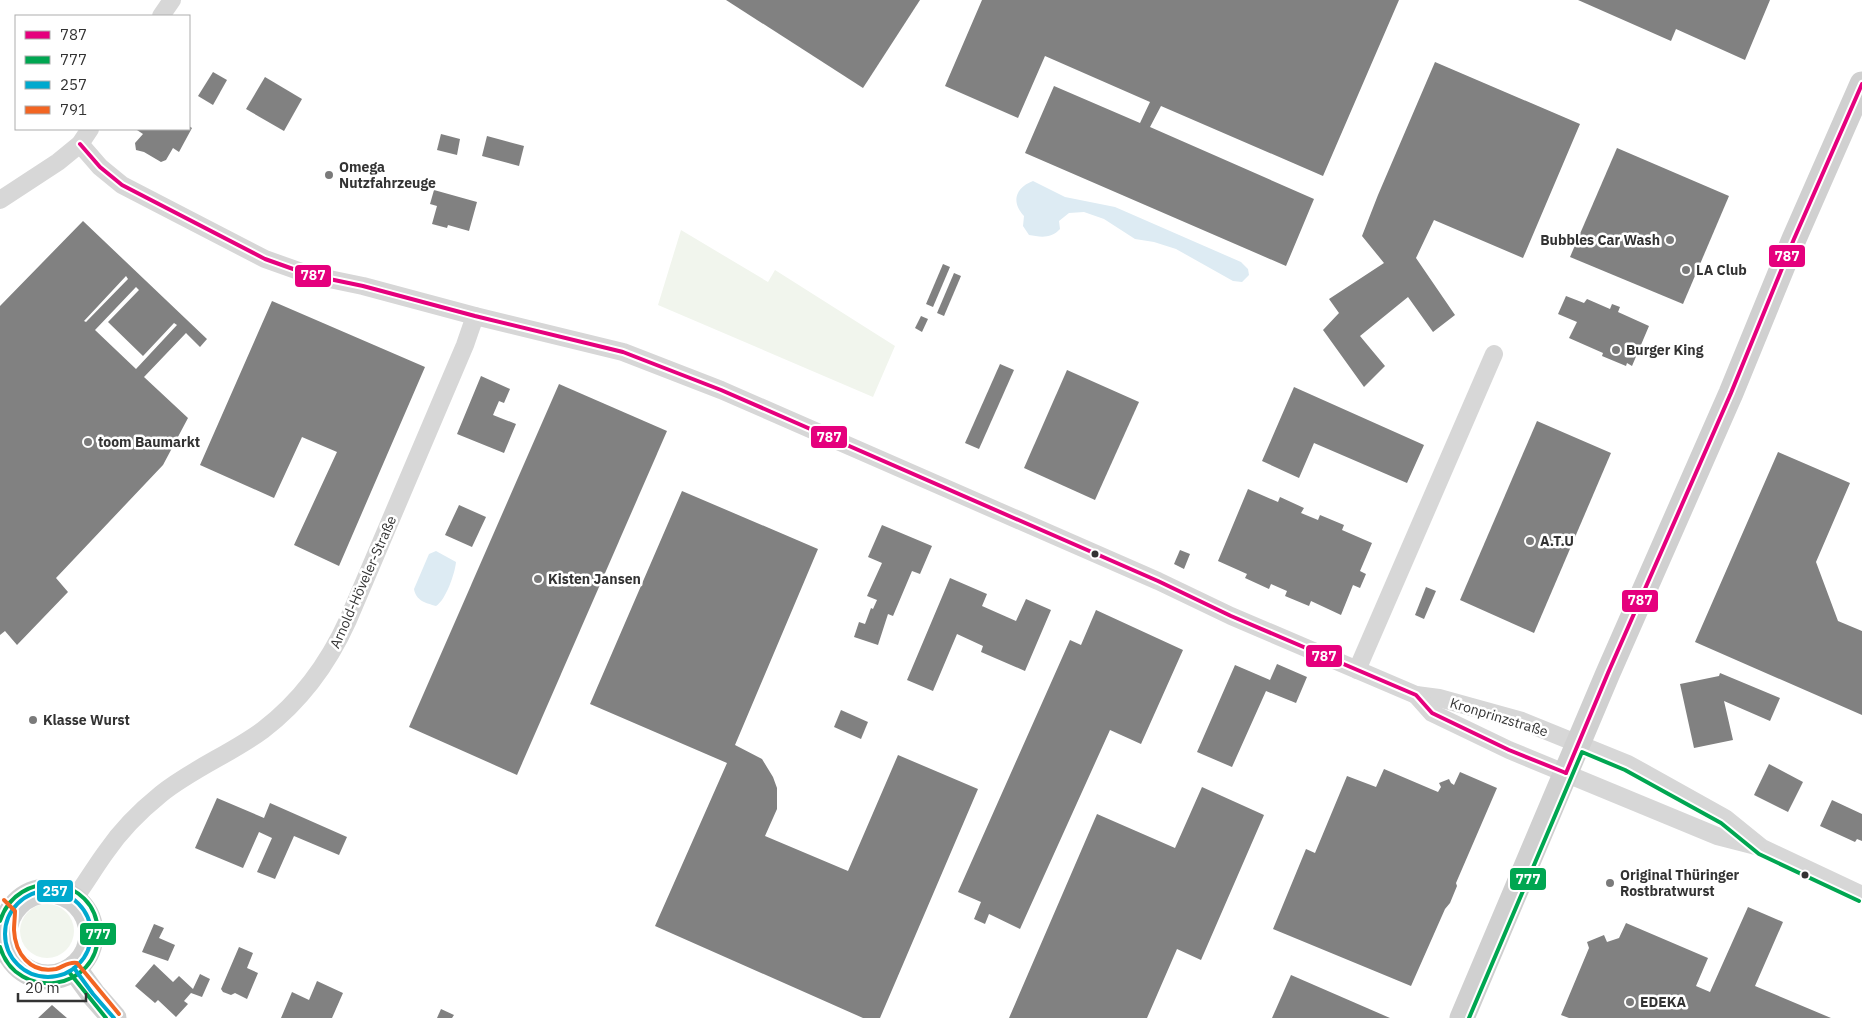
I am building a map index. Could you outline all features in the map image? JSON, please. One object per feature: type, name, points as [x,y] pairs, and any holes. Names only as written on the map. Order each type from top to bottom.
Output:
[{"type":"main road","points":[[1462,1018],[1862,84]]},
{"type":"main road","points":[[38,891],[57,891],[74,899],[83,909],[89,921],[92,934],[89,947],[83,959],[64,974],[52,977],[40,977],[29,973],[19,966],[7,951],[4,909],[21,898],[38,891]]},
{"type":"main road","points":[[74,968],[114,1018]]},
{"type":"street","points":[[162,15],[172,0]]},
{"type":"street","points":[[0,200],[58,162],[80,144],[89,130]]},
{"type":"street","name":"Kronprinzstraße","points":[[80,144],[100,167],[122,185],[265,260],[310,276],[363,286],[475,316],[623,352],[721,390],[1416,696],[1439,698],[1522,721],[1628,764],[1725,818],[1762,848]]},
{"type":"street","name":"Arnold-Höveler-Straße","points":[[74,899],[106,851],[131,821],[162,793],[262,730],[294,703],[336,647],[465,345],[475,316]]},
{"type":"street","points":[[1357,670],[1494,354]]},
{"type":"street","name":"Kronprinzstraße","points":[[1416,696],[1432,713],[1509,750],[1717,836],[1762,848],[1862,895]]},
{"type":"shaded area","points":[[1033,181],[1065,197],[1115,207],[1241,262],[1248,269],[1249,275],[1242,282],[1233,281],[1176,249],[1154,242],[1135,239],[1104,219],[1084,212],[1069,213],[1059,221],[1060,229],[1049,236],[1029,235],[1023,226],[1024,216],[1016,201],[1022,187]]},
{"type":"shaded area","points":[[681,230],[768,282],[775,270],[895,346],[873,397],[658,305]]},
{"type":"shaded area","points":[[436,551],[456,562],[452,579],[443,598],[436,606],[419,599],[414,589],[429,554]]},
{"type":"shaded area","points":[[42,904],[52,904],[62,908],[70,916],[74,931],[70,946],[62,954],[52,958],[42,958],[32,954],[24,946],[20,936],[20,926],[24,916],[32,908]]},
{"type":"building","points":[[726,0],[920,0],[863,88]]},
{"type":"building","points":[[982,0],[1399,0],[1323,176],[1161,106],[1150,127],[1314,199],[1286,266],[1025,153],[1054,86],[1140,123],[1150,102],[1045,56],[1018,118],[945,86]]},
{"type":"building","points":[[1578,0],[1770,0],[1745,60],[1676,29],[1671,41]]},
{"type":"building","points":[[1435,62],[1580,124],[1523,258],[1434,220],[1416,258],[1455,315],[1433,332],[1408,297],[1360,336],[1385,366],[1364,387],[1323,330],[1339,313],[1329,299],[1384,263],[1362,236]]},
{"type":"building","points":[[213,72],[227,80],[213,105],[198,96]]},
{"type":"building","points":[[265,77],[302,99],[284,131],[246,109]]},
{"type":"building","points":[[190,127],[192,128],[179,152],[173,148],[166,160],[161,162],[144,152],[136,150],[135,143],[143,134],[137,130],[190,130]]},
{"type":"building","points":[[441,134],[460,139],[457,155],[437,150]]},
{"type":"building","points":[[487,136],[524,146],[519,166],[482,156]]},
{"type":"building","name":"Bubbles Car Wash","points":[[1617,148],[1729,196],[1683,304],[1570,257]]},
{"type":"building","points":[[434,190],[477,202],[469,231],[448,225],[447,228],[432,224],[437,206],[430,204]]},
{"type":"building","name":"toom Baumarkt","points":[[83,221],[207,339],[200,347],[186,333],[144,377],[188,418],[163,465],[56,578],[68,592],[17,645],[5,631],[0,635],[0,306]],"holes":[[[126,276],[128,279],[86,322],[84,321]],[[136,287],[139,290],[108,322],[143,356],[174,323],[177,325],[136,369],[95,330]]]},
{"type":"building","points":[[943,264],[950,267],[933,307],[926,304]]},
{"type":"building","points":[[954,273],[961,276],[944,316],[937,313]]},
{"type":"building","points":[[1566,296],[1584,303],[1587,299],[1610,309],[1612,304],[1620,307],[1618,312],[1649,326],[1632,366],[1627,363],[1626,366],[1602,356],[1603,353],[1569,338],[1577,322],[1558,314]]},
{"type":"building","points":[[272,301],[425,367],[339,566],[294,545],[337,452],[302,437],[274,498],[200,465]]},
{"type":"building","points":[[921,316],[928,319],[922,332],[915,328]]},
{"type":"building","points":[[1000,364],[1014,370],[979,449],[965,443]]},
{"type":"building","points":[[1067,370],[1139,402],[1095,500],[1024,468]]},
{"type":"building","points":[[481,376],[510,389],[504,403],[499,401],[493,415],[516,424],[504,453],[457,434]]},
{"type":"building","name":"Kisten Jansen","points":[[559,384],[667,431],[517,775],[409,727]]},
{"type":"building","points":[[1294,387],[1424,445],[1407,483],[1314,443],[1299,478],[1262,461]]},
{"type":"building","name":"A.T.U","points":[[1537,421],[1611,453],[1534,633],[1460,600]]},
{"type":"building","points":[[1778,452],[1850,483],[1816,562],[1838,621],[1862,631],[1862,715],[1695,642]]},
{"type":"building","points":[[1248,489],[1278,502],[1280,497],[1304,508],[1301,513],[1318,520],[1320,515],[1344,525],[1342,530],[1372,543],[1360,571],[1366,574],[1360,588],[1353,585],[1341,615],[1311,601],[1309,606],[1285,596],[1287,591],[1271,584],[1269,589],[1245,578],[1247,574],[1218,561]]},
{"type":"building","points":[[682,491],[818,549],[735,745],[762,759],[773,777],[777,788],[777,809],[765,836],[848,871],[898,755],[978,789],[880,1018],[863,1018],[655,926],[727,763],[590,704]]},
{"type":"building","points":[[459,505],[486,517],[472,547],[445,535]]},
{"type":"building","points":[[882,525],[932,546],[920,574],[912,571],[893,616],[888,614],[878,645],[854,637],[859,622],[865,624],[871,608],[873,609],[877,600],[867,596],[882,563],[868,557]]},
{"type":"building","points":[[1180,550],[1190,554],[1184,569],[1174,564]]},
{"type":"building","points":[[950,578],[987,594],[982,606],[1016,621],[1026,599],[1051,610],[1025,671],[981,652],[983,646],[957,634],[933,691],[907,680]]},
{"type":"building","points":[[1426,587],[1436,591],[1424,619],[1415,615]]},
{"type":"building","points":[[1096,610],[1183,650],[1141,744],[1110,730],[1020,929],[989,914],[985,924],[974,919],[981,902],[958,892],[1070,640],[1081,645]]},
{"type":"building","points":[[1277,664],[1307,677],[1296,703],[1266,691],[1232,767],[1197,752],[1235,665],[1270,680]]},
{"type":"building","points":[[1720,673],[1780,698],[1770,721],[1724,701],[1733,740],[1694,748],[1680,684],[1719,676]]},
{"type":"building","points":[[841,710],[868,722],[861,739],[834,727]]},
{"type":"building","points":[[1769,764],[1803,782],[1788,812],[1754,795]]},
{"type":"building","points":[[1384,769],[1438,792],[1441,787],[1439,783],[1449,779],[1454,785],[1460,772],[1497,788],[1456,883],[1457,886],[1450,903],[1445,909],[1411,986],[1273,929],[1306,849],[1315,853],[1347,776],[1376,787]]},
{"type":"building","points":[[1202,787],[1264,815],[1201,960],[1177,949],[1147,1018],[1009,1018],[1097,814],[1175,848]]},
{"type":"building","points":[[217,798],[264,818],[270,803],[347,837],[339,855],[294,836],[275,879],[257,872],[272,838],[259,832],[243,868],[195,848]]},
{"type":"building","points":[[1832,800],[1862,814],[1862,841],[1857,839],[1855,842],[1820,826]]},
{"type":"building","points":[[1748,907],[1783,922],[1755,986],[1831,1018],[1569,1018],[1561,1015],[1589,948],[1587,942],[1604,935],[1607,942],[1619,938],[1626,923],[1708,958],[1696,986],[1710,992]]},
{"type":"building","points":[[154,924],[164,928],[159,938],[175,945],[168,961],[142,952]]},
{"type":"building","points":[[239,947],[253,953],[247,968],[258,973],[247,999],[235,993],[231,995],[223,992],[221,989]]},
{"type":"building","points":[[154,964],[173,982],[179,976],[193,989],[200,974],[210,979],[202,997],[191,993],[184,1001],[188,1004],[176,1017],[158,1000],[155,1003],[135,986]]},
{"type":"building","points":[[1291,975],[1390,1018],[1272,1018]]},
{"type":"building","points":[[317,981],[343,993],[332,1018],[281,1018],[292,992],[309,1000]]},
{"type":"building","points":[[52,1005],[60,1012],[67,1018],[38,1018]]},
{"type":"building","points":[[441,1009],[454,1015],[452,1018],[437,1018]]},
{"type":"transit line","name":"787","points":[[1566,773],[1731,393],[1794,239],[1862,84]]},
{"type":"transit line","name":"787","points":[[80,144],[100,167],[122,185],[265,259],[310,275],[363,286],[475,316],[623,352],[721,390],[1158,581],[1231,616],[1416,695],[1432,713],[1509,750],[1566,773]]},
{"type":"transit line","name":"777","points":[[1469,1018],[1582,752],[1625,770],[1721,823],[1759,854],[1859,901]]},
{"type":"transit line","name":"777","points":[[0,921],[9,904],[22,892],[38,886],[55,885],[71,889],[84,899],[94,913],[98,932],[95,952],[86,967],[72,977],[56,983],[39,982],[23,977],[9,965],[0,947]]},
{"type":"transit line","name":"257","points":[[40,891],[56,891],[65,894],[79,903],[88,917],[91,934],[88,951],[79,965],[65,974],[56,977],[40,977],[24,970],[12,958],[5,942],[5,926],[12,910],[24,898],[40,891]]},
{"type":"transit line","name":"791","points":[[4,900],[15,911],[15,938],[17,946],[26,960],[32,965],[47,970],[56,969],[66,964],[77,963],[119,1014]]},
{"type":"transit line","name":"257","points":[[74,968],[114,1018]]},
{"type":"transit line","name":"777","points":[[69,972],[106,1018]]},
{"type":"place","name":"Omega Nutzfahrzeuge","points":[[329,175]]},
{"type":"place","name":"Bubbles Car Wash","points":[[1670,240]]},
{"type":"place","name":"LA Club","points":[[1686,270]]},
{"type":"place","name":"Burger King","points":[[1616,350]]},
{"type":"place","name":"toom Baumarkt","points":[[88,442]]},
{"type":"place","name":"A.T.U","points":[[1530,541]]},
{"type":"place","name":"Kisten Jansen","points":[[538,579]]},
{"type":"place","name":"Klasse Wurst","points":[[33,720]]},
{"type":"place","name":"Original Thüringer Rostbratwurst","points":[[1610,883]]},
{"type":"place","name":"EDEKA","points":[[1630,1002]]}]
